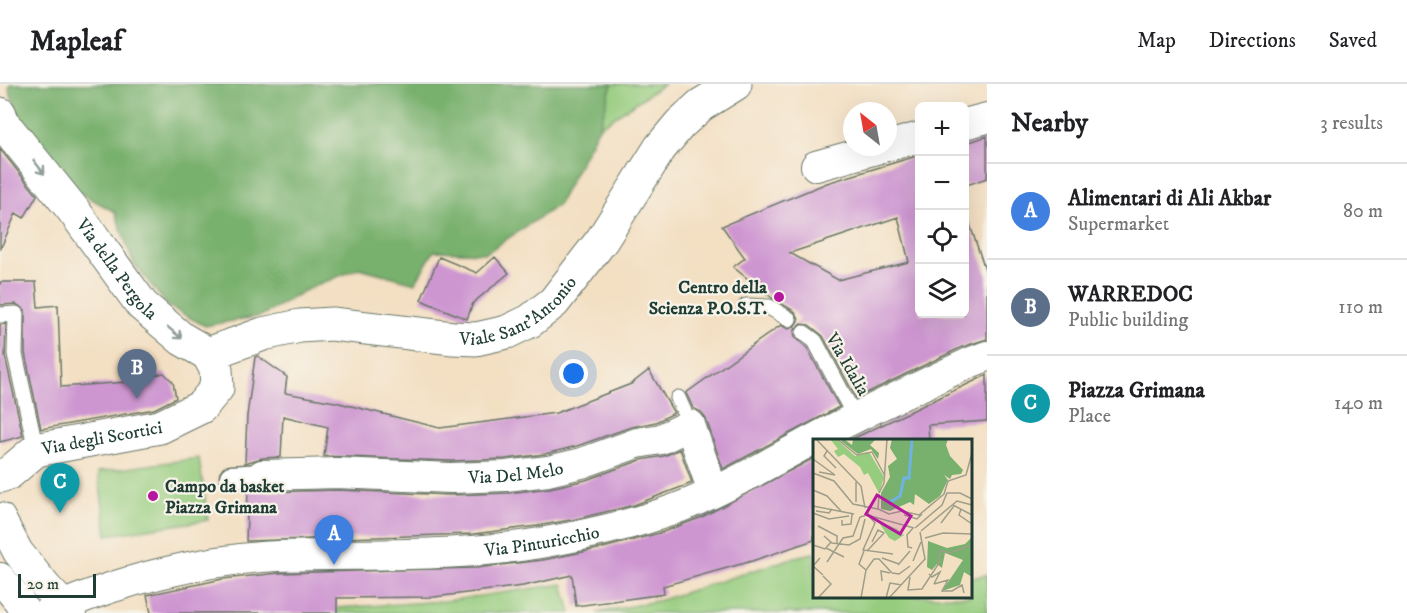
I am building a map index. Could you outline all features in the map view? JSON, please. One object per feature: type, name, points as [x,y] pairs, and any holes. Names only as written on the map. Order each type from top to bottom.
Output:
[{"type":"main road","name":"Viale Sant'Antonio","points":[[207,354],[263,334],[300,326],[332,324],[453,339],[476,339],[507,332],[530,321],[554,302],[602,240],[660,148],[680,124],[701,105],[735,84]]},
{"type":"main road","name":"Via della Pergola","points":[[1,121],[74,211],[142,305],[182,339],[207,354]]},
{"type":"main road","name":"Via degli Scortici","points":[[4,475],[36,450],[160,427],[201,407],[217,388],[216,369],[207,354]]},
{"type":"street","points":[[969,123],[987,118]]},
{"type":"street","points":[[897,143],[915,138]]},
{"type":"street","points":[[816,166],[851,156]]},
{"type":"street","name":"Via Pinturicchio","points":[[813,439],[855,417],[987,356]]},
{"type":"street","points":[[690,425],[713,492]]},
{"type":"street","name":"Via Del Melo","points":[[262,476],[338,473],[451,478],[506,476],[548,471],[582,463],[637,443],[661,439],[690,425]]},
{"type":"street","name":"Via Pinturicchio","points":[[61,610],[143,578],[231,560],[277,556],[469,552],[540,543],[642,520],[713,492],[813,439]]},
{"type":"street","points":[[231,477],[262,476]]},
{"type":"street","points":[[0,518],[18,552],[61,610]]},
{"type":"street","points":[[0,578],[19,601],[25,613]]},
{"type":"lane","points":[[746,306],[769,307],[789,319]]},
{"type":"lane","points":[[0,315],[16,314],[15,354],[36,450]]},
{"type":"lane","name":"Via Idalia","points":[[804,333],[815,341],[855,417]]},
{"type":"lane","points":[[678,398],[690,425]]},
{"type":"green space","points":[[10,84],[612,84],[599,127],[558,205],[486,253],[434,251],[415,283],[359,268],[306,290],[261,316],[205,326],[168,306],[133,263],[115,212],[75,190],[19,117],[9,89]]},
{"type":"green space","points":[[612,84],[664,84],[599,127]]},
{"type":"green space","name":"Campo da basket Piazza Grimana","points":[[199,458],[208,520],[107,535],[98,472]]},
{"type":"green space","points":[[813,553],[813,598],[972,598],[972,578],[987,575],[987,613],[597,613],[661,600]]},
{"type":"green space","points":[[563,584],[571,613],[337,613],[337,608],[445,601]]},
{"type":"building","points":[[987,136],[987,178],[969,184],[969,156],[969,142]]},
{"type":"building","points":[[0,149],[37,195],[24,218],[16,213],[0,250]]},
{"type":"building","points":[[915,157],[915,318],[969,318],[969,222],[987,275],[987,339],[962,347],[856,398],[823,336],[809,325],[800,324],[794,331],[795,337],[807,348],[839,407],[723,469],[706,419],[701,412],[693,408],[686,393],[781,325],[788,329],[794,327],[799,319],[794,311],[772,298],[733,267],[745,258],[722,226],[827,183]],"holes":[[[898,217],[909,262],[838,280],[790,253]]]},
{"type":"building","points":[[439,257],[477,273],[495,257],[509,273],[473,303],[467,319],[421,300]]},
{"type":"building","points":[[0,282],[36,282],[38,307],[58,305],[61,387],[127,382],[164,373],[173,382],[176,398],[154,409],[41,429],[25,353],[25,310],[16,304],[0,305]]},
{"type":"building","points":[[6,324],[5,356],[23,436],[0,442],[0,325]]},
{"type":"building","points":[[258,356],[287,377],[285,393],[335,402],[440,428],[556,413],[631,384],[649,370],[674,413],[656,422],[631,427],[577,446],[545,454],[505,459],[451,461],[324,456],[328,427],[283,416],[281,457],[262,458],[245,463],[247,416],[255,357]]},
{"type":"building","points":[[987,375],[987,421],[928,425],[929,439],[852,439]]},
{"type":"building","points":[[680,449],[692,483],[634,505],[576,519],[473,534],[246,541],[248,489],[262,492],[338,490],[450,495],[508,493],[550,488],[586,480]]},
{"type":"building","points":[[813,459],[813,540],[752,561],[663,586],[664,594],[576,606],[572,575],[523,586],[434,597],[337,598],[337,613],[151,613],[147,595],[223,579],[279,573],[476,568],[543,560],[603,548],[663,532],[702,517]]},
{"type":"place","name":"Centro della Scienza P.O.S.T.","points":[[779,297]]},
{"type":"place","name":"WARREDOC","points":[[137,399]]},
{"type":"place","name":"Campo da basket Piazza Grimana","points":[[153,496]]},
{"type":"place","name":"Piazza Grimana","points":[[60,513]]},
{"type":"place","name":"Alimentari di Ali Akbar","points":[[334,565]]}]
